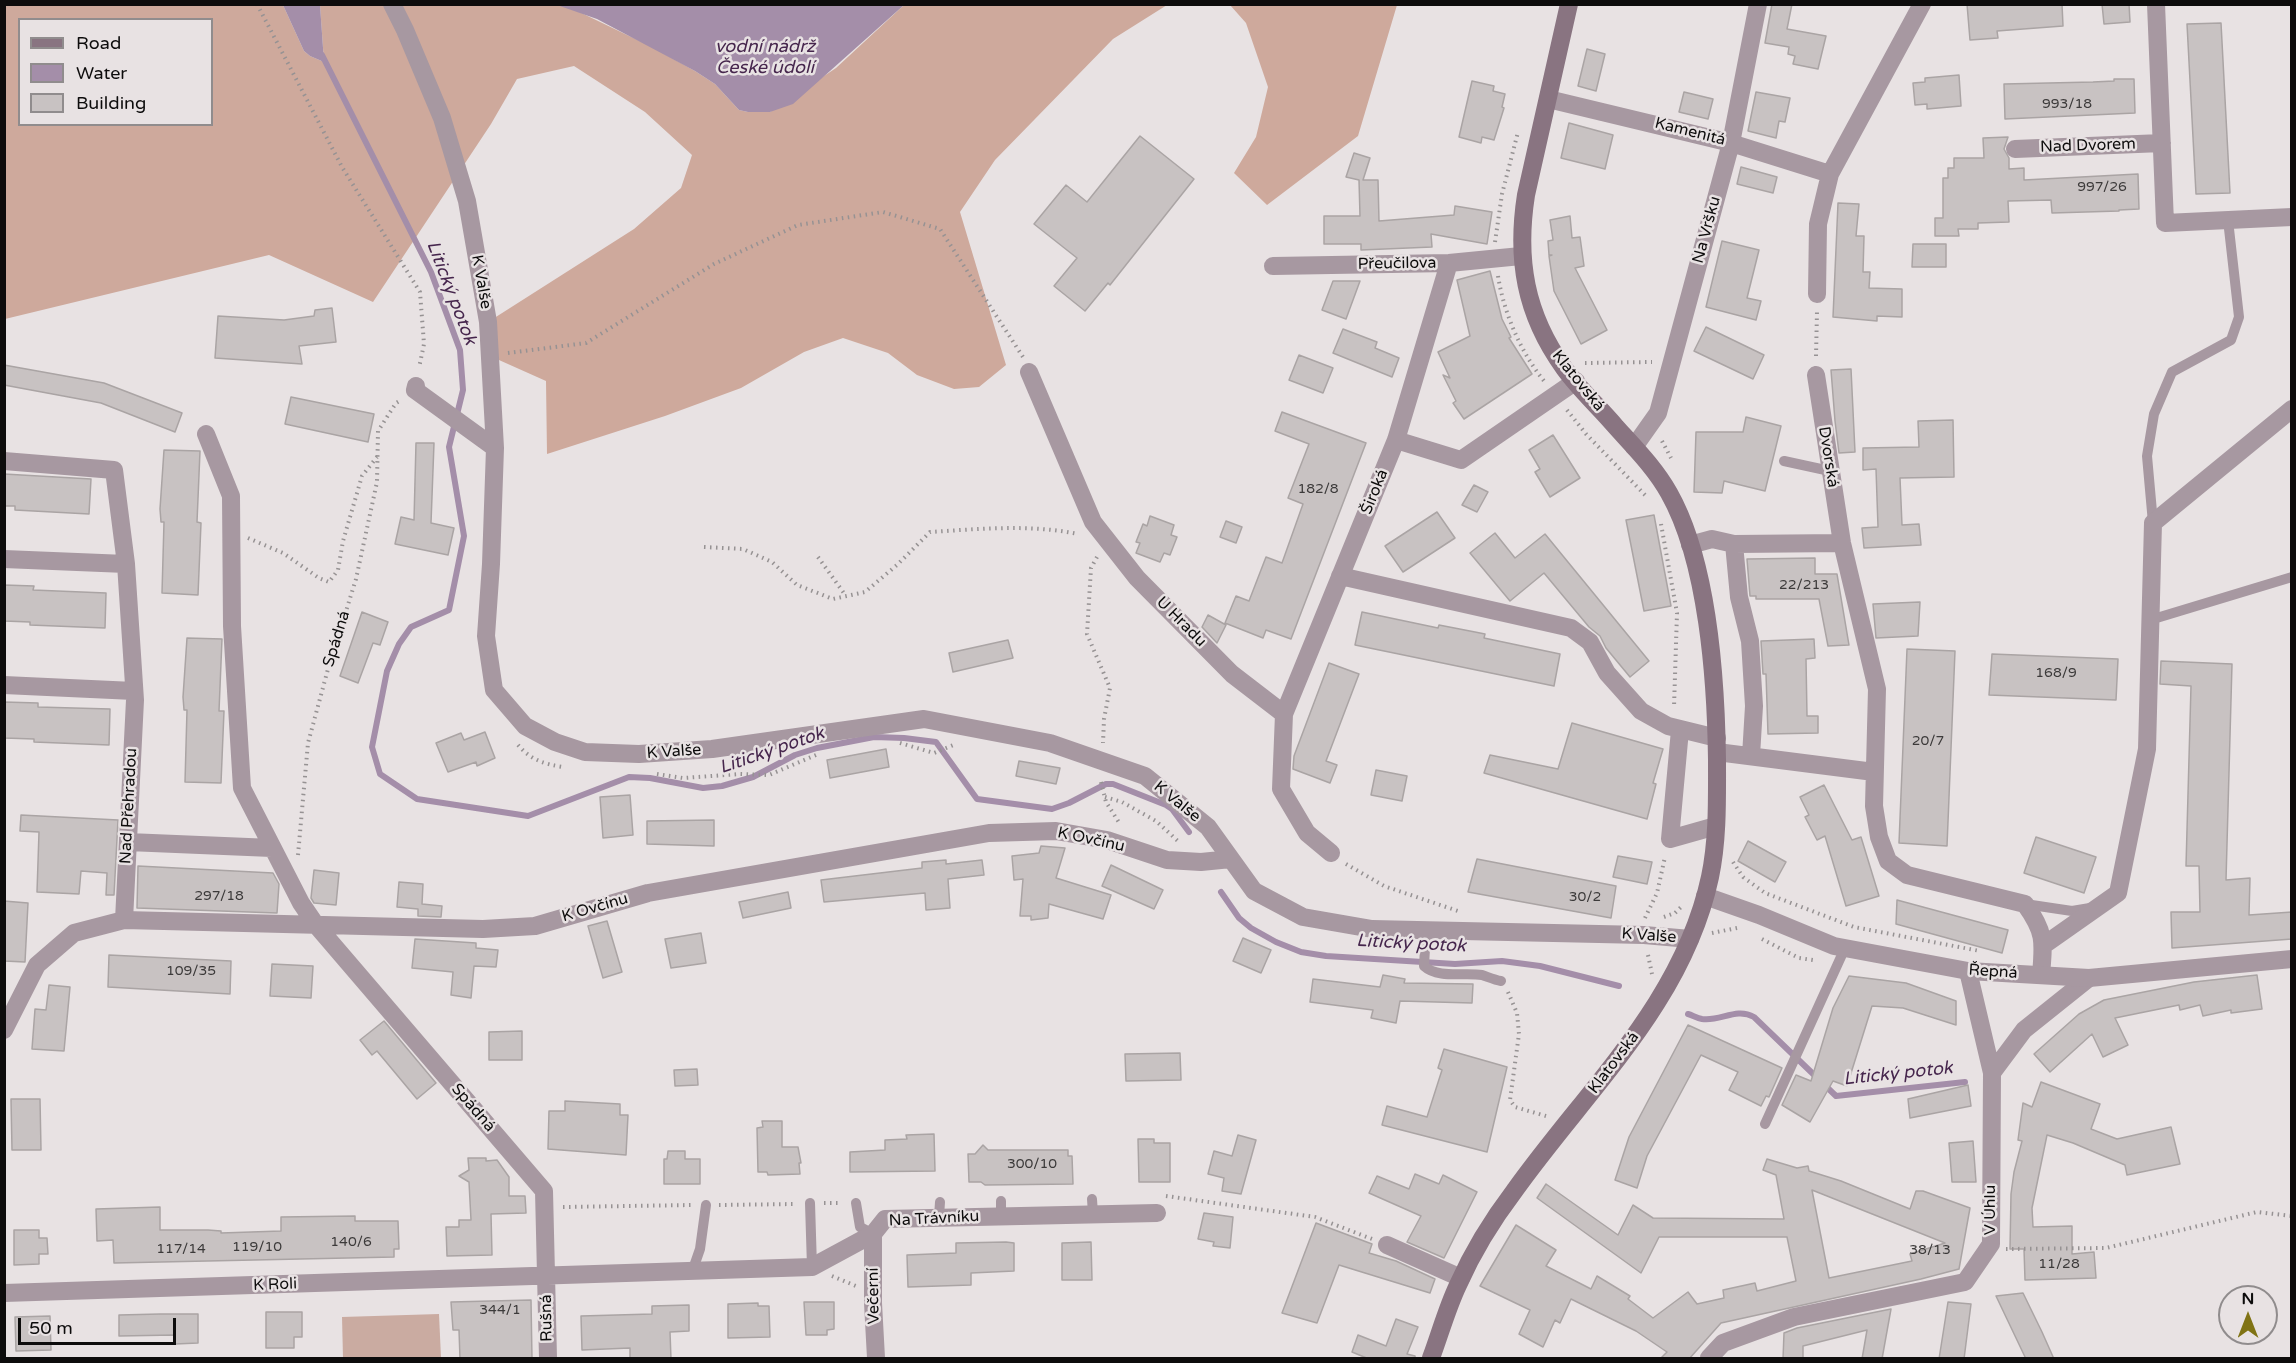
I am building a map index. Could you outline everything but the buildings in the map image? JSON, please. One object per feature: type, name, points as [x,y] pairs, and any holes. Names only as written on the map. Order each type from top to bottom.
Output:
[{"type":"main road","name":"Klatovská","points":[[1431,1359],[1461,1278],[1485,1233],[1515,1189],[1644,1022],[1676,973],[1705,896],[1710,876],[1716,826],[1717,745],[1707,626],[1690,545],[1679,511],[1655,470],[1576,381],[1551,348],[1538,321],[1528,290],[1521,256],[1526,195],[1569,4]]},
{"type":"street","name":"K Valše","points":[[392,4],[442,118],[467,201],[488,322],[495,448],[486,636],[494,690],[525,726],[555,742],[585,752],[639,754],[712,749],[924,719],[1050,744],[1145,776],[1208,827],[1254,891],[1303,917],[1425,939],[1465,931],[1644,935],[1690,939]]},
{"type":"street","name":"Na Vršku","points":[[1634,447],[1658,413],[1731,142],[1758,4]]},
{"type":"street","points":[[1817,294],[1818,224],[1830,174],[1922,4]]},
{"type":"street","points":[[2156,4],[2165,223],[2292,217]]},
{"type":"street","name":"Kamenitá","points":[[1548,99],[1731,142],[1830,174]]},
{"type":"street","name":"Nad Dvorem","points":[[2015,149],[2162,143]]},
{"type":"street","name":"Přeučilova","points":[[1273,266],[1449,263],[1521,256]]},
{"type":"street","name":"Široká","points":[[1284,714],[1396,440],[1449,263]]},
{"type":"street","name":"U Hradu","points":[[1028,368],[1093,522],[1137,578],[1232,674],[1284,714]]},
{"type":"street","name":"Dvorská","points":[[1816,375],[1842,543],[1877,689],[1874,806],[1880,837],[1888,861],[1907,875],[2025,904]]},
{"type":"street","points":[[1396,440],[1461,460],[1576,381]]},
{"type":"street","points":[[416,388],[495,448]]},
{"type":"street","points":[[2044,945],[2118,893],[2147,749],[2153,524],[2292,409]]},
{"type":"street","name":"Spádná","points":[[206,434],[231,495],[232,626],[242,788],[301,903],[316,925],[544,1191],[546,1276]]},
{"type":"street","name":"Nad Přehradou","points":[[4,461],[114,470],[126,564],[134,691],[124,921]]},
{"type":"street","points":[[1690,545],[1712,539],[1734,544],[1842,543]]},
{"type":"street","points":[[1734,544],[1739,597],[1750,641],[1754,706],[1752,756]]},
{"type":"street","points":[[4,559],[126,564]]},
{"type":"street","points":[[1340,576],[1571,628],[1590,642],[1607,673],[1641,711],[1668,726],[1752,756],[1874,772]]},
{"type":"street","points":[[4,685],[134,691]]},
{"type":"street","points":[[1284,714],[1281,789],[1307,833],[1331,853]]},
{"type":"street","points":[[1680,729],[1670,839],[1716,826]]},
{"type":"street","name":"K Ovčínu","points":[[4,1030],[37,965],[74,933],[124,921],[483,929],[535,926],[648,893],[989,833],[1056,831],[1107,840],[1167,860],[1201,862],[1231,859]]},
{"type":"street","points":[[128,842],[272,848]]},
{"type":"street","name":"Řepná","points":[[1705,896],[1834,946],[1968,970],[2089,978],[2292,959]]},
{"type":"street","points":[[2025,904],[2038,923],[2044,945],[2042,975]]},
{"type":"street","name":"V Úhlu","points":[[1709,1359],[1723,1343],[1794,1317],[1965,1282],[1991,1244],[1992,1073],[1968,970]]},
{"type":"street","points":[[1992,1073],[2024,1030],[2089,978]]},
{"type":"street","name":"Na Trávníku","points":[[546,1276],[812,1268],[873,1234],[885,1218],[940,1209],[1093,1207],[1157,1213]]},
{"type":"street","name":"Večerní","points":[[873,1234],[876,1359]]},
{"type":"street","points":[[1387,1245],[1461,1278]]},
{"type":"street","name":"K Roli","points":[[4,1293],[546,1276]]},
{"type":"street","name":"Rušná","points":[[546,1276],[548,1359]]},
{"type":"lane","points":[[2153,524],[2147,456],[2154,414],[2172,372],[2231,340],[2239,317],[2228,220]]},
{"type":"lane","points":[[1784,460],[1830,471]]},
{"type":"lane","points":[[2150,620],[2292,578]]},
{"type":"lane","points":[[2025,904],[2072,911],[2099,907]]},
{"type":"lane","points":[[1425,939],[1424,966],[1428,970],[1440,973],[1482,975],[1501,981]]},
{"type":"lane","points":[[1765,1124],[1845,948]]},
{"type":"lane","points":[[810,1203],[812,1268]]},
{"type":"lane","points":[[856,1203],[860,1227],[873,1234]]},
{"type":"lane","points":[[692,1272],[700,1249],[706,1205]]},
{"type":"path","points":[[257,4],[342,167],[420,292],[424,344],[416,388]]},
{"type":"path","points":[[490,356],[586,343],[714,264],[798,225],[883,212],[940,229],[1028,368]]},
{"type":"path","points":[[1816,375],[1817,294]]},
{"type":"path","points":[[1578,356],[1583,363],[1672,361]]},
{"type":"path","name":"Spádná","points":[[298,860],[308,744],[356,579],[377,482],[378,432],[396,403],[416,388]]},
{"type":"path","points":[[231,531],[283,552],[319,578],[329,582],[338,570],[343,541],[362,476],[377,457]]},
{"type":"path","points":[[704,547],[742,549],[772,562],[797,585],[833,599],[865,592],[897,565],[930,532],[987,529],[1059,530],[1107,540],[1091,568],[1087,622],[1087,634],[1110,688],[1104,719],[1103,746]]},
{"type":"path","points":[[818,557],[846,596]]},
{"type":"path","points":[[898,742],[934,753],[953,746]]},
{"type":"path","points":[[740,774],[769,775],[823,754]]},
{"type":"path","points":[[1100,778],[1104,795],[1116,820]]},
{"type":"path","points":[[1104,795],[1156,821],[1177,841],[1189,847],[1201,862]]},
{"type":"path","points":[[1648,984],[1652,975],[1649,958],[1643,948],[1644,921],[1657,893],[1670,839]]},
{"type":"path","points":[[1331,853],[1350,867],[1384,885],[1465,914],[1465,931]]},
{"type":"path","points":[[1501,981],[1517,1013],[1519,1034],[1510,1100],[1515,1107],[1546,1116]]},
{"type":"path","points":[[1540,1125],[1552,1110]]},
{"type":"path","points":[[1991,1244],[2009,1250],[2106,1248],[2257,1212],[2292,1216]]},
{"type":"path","points":[[812,1268],[873,1293]]},
{"type":"shaded area","points":[[4,5],[283,5],[304,51],[324,62],[320,5],[557,5],[569,7],[652,47],[695,71],[715,84],[739,110],[770,112],[836,68],[904,5],[1167,5],[1113,39],[995,160],[960,212],[1006,365],[979,387],[954,389],[917,375],[888,353],[843,338],[804,352],[741,388],[665,416],[547,454],[546,381],[490,356],[488,322],[634,229],[681,188],[692,155],[645,112],[574,66],[517,79],[491,124],[373,302],[269,255],[5,319]]},
{"type":"shaded area","points":[[1230,5],[1397,5],[1358,136],[1267,205],[1234,173],[1256,137],[1268,87],[1246,23]]},
{"type":"shaded area","points":[[439,1314],[441,1358],[343,1358],[342,1317]]},
{"type":"water","points":[[283,5],[320,5],[324,62],[304,51]]},
{"type":"water","name":"vodní nádrž České údolí","points":[[557,5],[904,5],[793,104],[770,112],[748,112],[739,110],[715,84],[695,71],[597,19]]},
{"type":"waterway","name":"Litický potok","points":[[322,55],[431,272],[460,350],[463,390],[449,447],[464,536],[449,610],[411,627],[399,644],[387,671],[372,747],[380,774],[417,799],[528,816],[629,777],[650,778],[703,788],[722,786],[753,777],[795,755],[817,748],[874,737],[904,738],[936,742],[977,799],[1052,809],[1106,784],[1113,784],[1166,805],[1172,809],[1189,832]]},
{"type":"waterway","name":"Litický potok","points":[[1221,892],[1239,918],[1251,928],[1276,942],[1301,952],[1326,956],[1455,964],[1502,961],[1540,966],[1619,986]]},
{"type":"waterway","name":"Litický potok","points":[[1688,1014],[1700,1019],[1715,1019],[1734,1014],[1747,1014],[1754,1017],[1836,1096],[1965,1082]]}]
